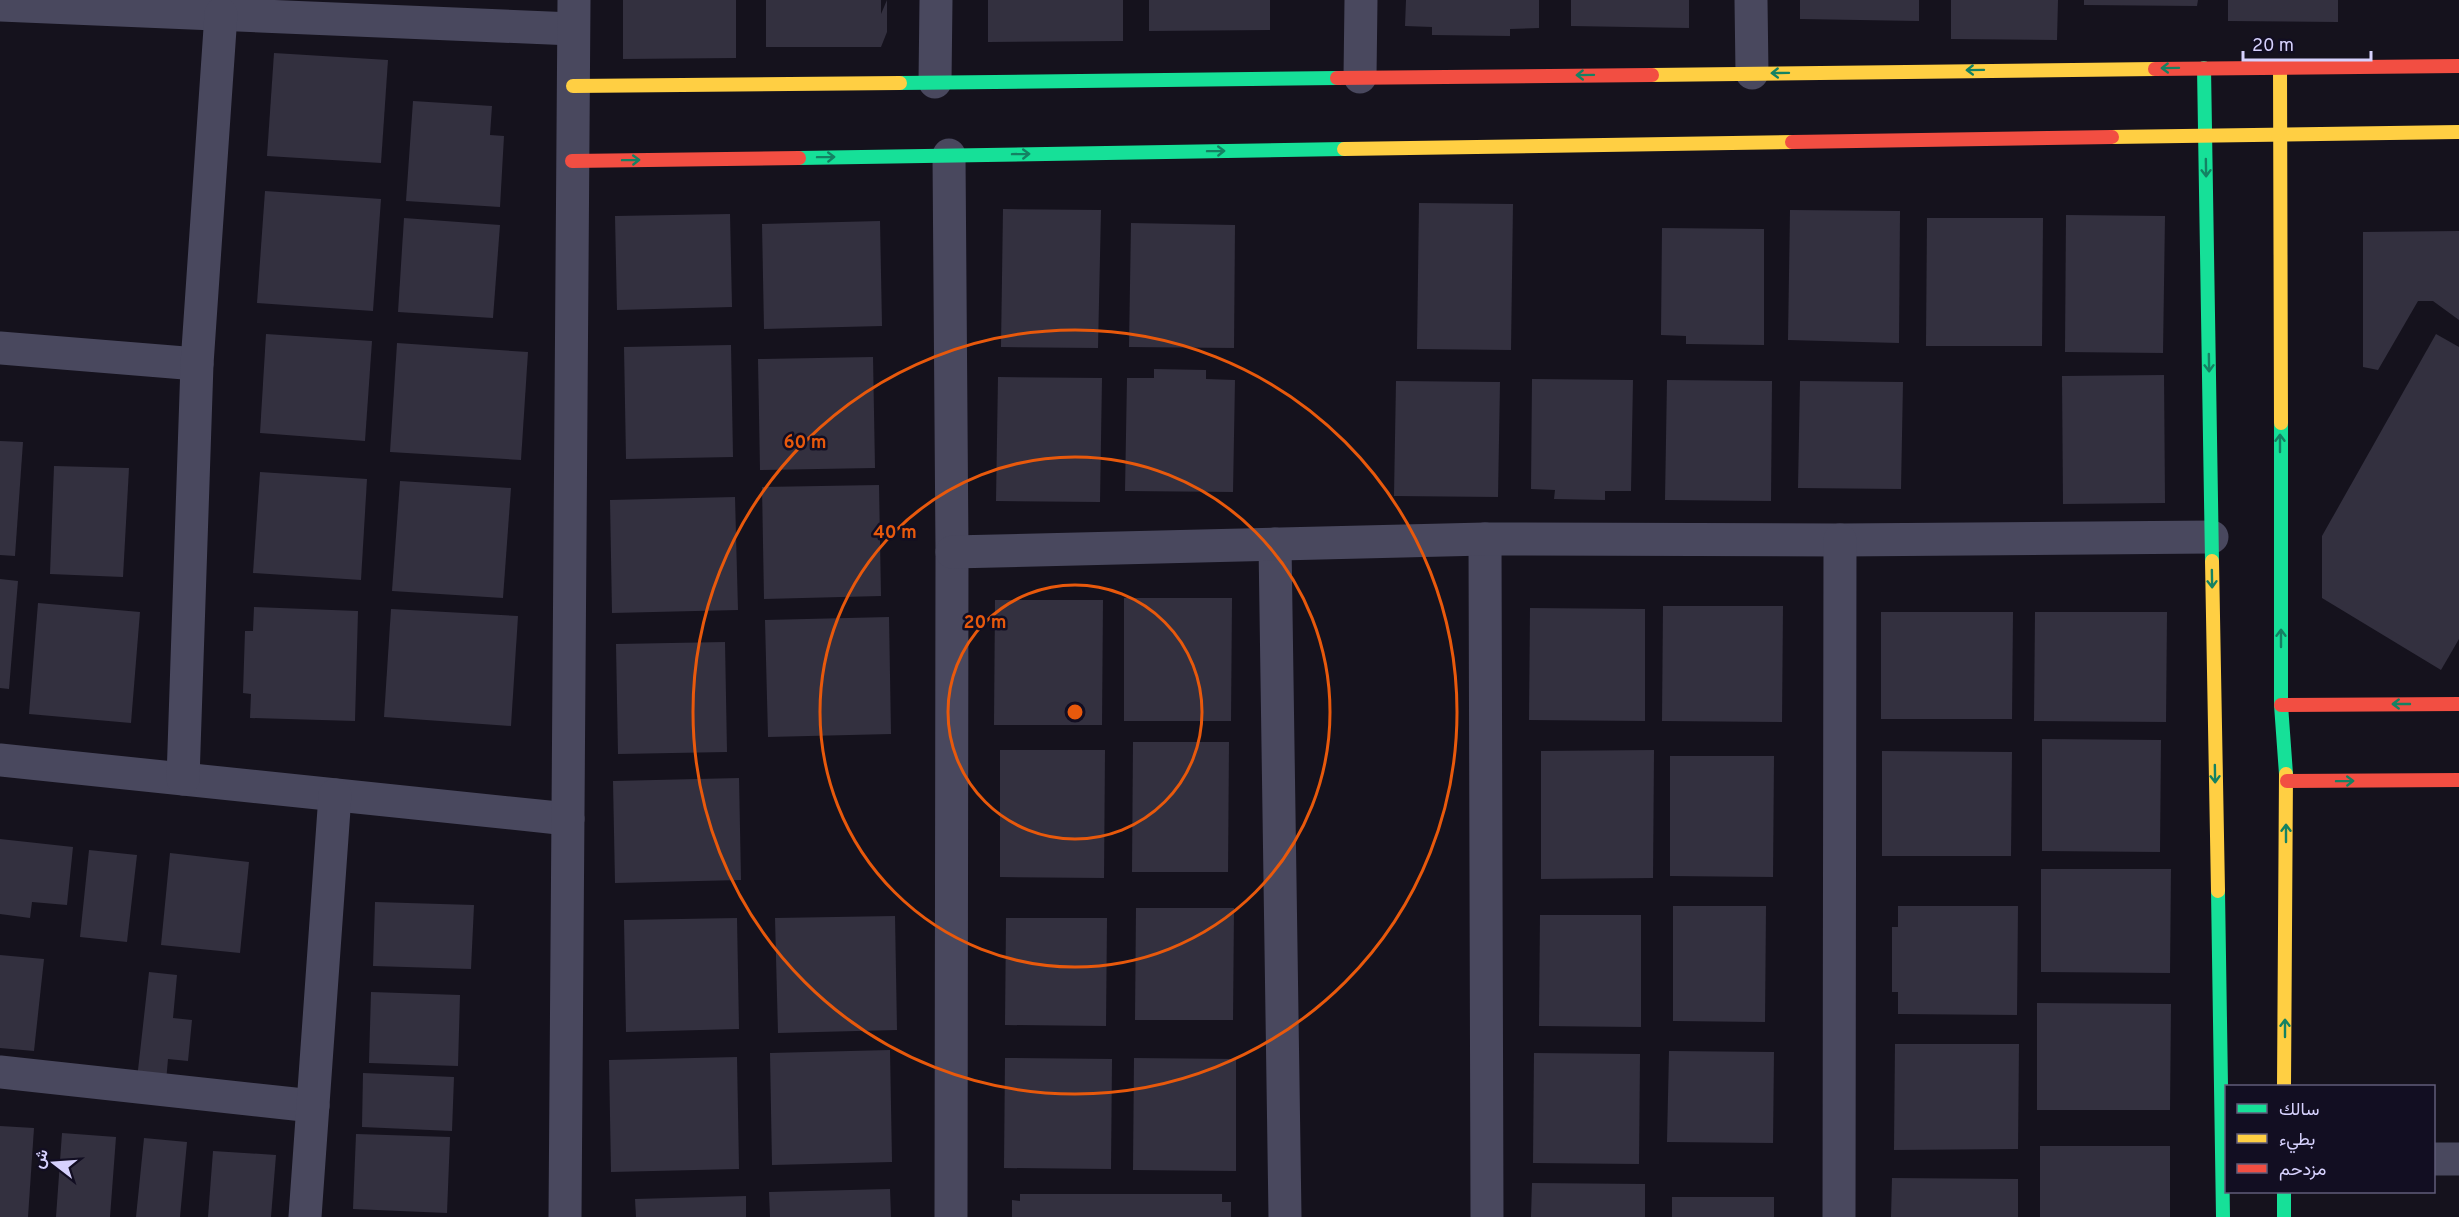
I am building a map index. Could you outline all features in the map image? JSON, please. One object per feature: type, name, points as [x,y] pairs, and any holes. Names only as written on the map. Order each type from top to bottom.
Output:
[{"type":"street","points":[[936,0],[936,82]]},
{"type":"street","points":[[1360,77],[1361,0]]},
{"type":"street","points":[[1751,0],[1752,73]]},
{"type":"street","points":[[0,5],[221,15],[573,15],[566,1217]]},
{"type":"street","points":[[183,779],[197,364],[221,15]]},
{"type":"street","points":[[573,86],[2459,66]]},
{"type":"street","points":[[2204,68],[2223,1217]]},
{"type":"street","points":[[2280,68],[2281,705],[2286,781],[2284,1085]]},
{"type":"street","points":[[572,160],[2459,132]]},
{"type":"street","points":[[949,155],[952,552],[951,1217]]},
{"type":"street","points":[[0,348],[197,364]]},
{"type":"street","points":[[952,552],[1485,539],[1840,540],[2211,537]]},
{"type":"street","points":[[1485,539],[1487,1217]]},
{"type":"street","points":[[1839,1217],[1840,540]]},
{"type":"street","points":[[1275,544],[1285,1217]]},
{"type":"street","points":[[2281,705],[2459,704]]},
{"type":"street","points":[[0,760],[568,819]]},
{"type":"street","points":[[2286,781],[2459,780]]},
{"type":"street","points":[[305,1217],[335,795]]},
{"type":"street","points":[[0,1072],[313,1106]]},
{"type":"street","points":[[2435,1160],[2459,1159]]},
{"type":"street","points":[[2284,1193],[2284,1217]]},
{"type":"building","points":[[623,0],[736,0],[736,58],[623,59]]},
{"type":"building","points":[[766,0],[881,0],[881,14],[887,0],[887,32],[881,47],[766,47]]},
{"type":"building","points":[[988,0],[1123,0],[1123,41],[988,42]]},
{"type":"building","points":[[1149,0],[1270,0],[1270,30],[1149,31]]},
{"type":"building","points":[[1406,0],[1539,0],[1539,28],[1510,29],[1510,36],[1432,35],[1432,27],[1405,26]]},
{"type":"building","points":[[1571,0],[1689,0],[1689,28],[1571,26]]},
{"type":"building","points":[[1800,0],[1919,0],[1919,21],[1800,19]]},
{"type":"building","points":[[1951,0],[2058,0],[2057,40],[1951,39]]},
{"type":"building","points":[[2084,0],[2198,0],[2197,6],[2084,5]]},
{"type":"building","points":[[2228,0],[2338,0],[2338,22],[2228,21]]},
{"type":"building","points":[[274,53],[388,60],[381,163],[267,156]]},
{"type":"building","points":[[413,101],[492,106],[490,135],[504,136],[500,207],[406,201]]},
{"type":"building","points":[[265,191],[381,199],[373,311],[257,303]]},
{"type":"building","points":[[1419,203],[1513,204],[1511,350],[1417,349]]},
{"type":"building","points":[[1003,209],[1101,210],[1098,348],[1001,347]]},
{"type":"building","points":[[1790,210],[1900,211],[1899,343],[1788,340]]},
{"type":"building","points":[[730,214],[732,307],[617,310],[615,216]]},
{"type":"building","points":[[2066,215],[2165,216],[2163,353],[2065,352]]},
{"type":"building","points":[[404,218],[500,225],[493,318],[398,312]]},
{"type":"building","points":[[1927,218],[2043,218],[2042,346],[1926,346]]},
{"type":"building","points":[[880,221],[882,326],[764,329],[762,224]]},
{"type":"building","points":[[1131,223],[1235,225],[1234,348],[1129,347]]},
{"type":"building","points":[[1662,228],[1764,229],[1764,345],[1686,344],[1686,336],[1661,335]]},
{"type":"building","points":[[2459,231],[2459,320],[2433,301],[2418,301],[2378,370],[2363,367],[2363,232]]},
{"type":"building","points":[[266,334],[372,341],[365,441],[260,433]]},
{"type":"building","points":[[2436,334],[2459,347],[2459,639],[2441,670],[2322,598],[2322,536]]},
{"type":"building","points":[[397,343],[528,352],[521,460],[390,452]]},
{"type":"building","points":[[731,345],[733,457],[626,459],[624,347]]},
{"type":"building","points":[[873,357],[875,468],[760,470],[758,359]]},
{"type":"building","points":[[1154,369],[1206,370],[1206,379],[1235,380],[1233,492],[1125,491],[1127,378],[1154,378]]},
{"type":"building","points":[[2164,375],[2165,503],[2063,504],[2062,376]]},
{"type":"building","points":[[998,377],[1102,378],[1100,502],[996,501]]},
{"type":"building","points":[[1532,379],[1633,380],[1631,491],[1605,491],[1605,500],[1554,499],[1555,490],[1531,489]]},
{"type":"building","points":[[1667,380],[1772,381],[1771,501],[1665,500]]},
{"type":"building","points":[[1396,381],[1500,382],[1498,497],[1394,496]]},
{"type":"building","points":[[1800,381],[1903,382],[1901,489],[1798,488]]},
{"type":"building","points":[[0,441],[23,442],[15,556],[0,555]]},
{"type":"building","points":[[54,466],[129,468],[123,577],[50,574]]},
{"type":"building","points":[[260,472],[367,479],[361,580],[253,573]]},
{"type":"building","points":[[400,481],[511,488],[503,598],[392,591]]},
{"type":"building","points":[[879,485],[881,596],[764,599],[762,487]]},
{"type":"building","points":[[735,497],[738,610],[612,613],[610,500]]},
{"type":"building","points":[[0,579],[18,581],[9,689],[0,688]]},
{"type":"building","points":[[1124,598],[1232,598],[1231,721],[1124,721]]},
{"type":"building","points":[[995,600],[1103,600],[1102,725],[994,725]]},
{"type":"building","points":[[38,603],[140,612],[131,723],[29,714]]},
{"type":"building","points":[[1663,606],[1783,606],[1782,722],[1662,721]]},
{"type":"building","points":[[254,607],[358,611],[355,721],[250,718],[251,694],[243,693],[245,631],[253,631]]},
{"type":"building","points":[[1530,608],[1645,609],[1645,721],[1529,720]]},
{"type":"building","points":[[391,609],[518,616],[511,726],[384,717]]},
{"type":"building","points":[[1881,612],[2013,612],[2012,719],[1881,719]]},
{"type":"building","points":[[2035,612],[2167,612],[2166,722],[2034,721]]},
{"type":"building","points":[[889,617],[891,734],[768,737],[765,620]]},
{"type":"building","points":[[725,642],[727,752],[618,754],[616,644]]},
{"type":"building","points":[[2042,739],[2161,740],[2160,852],[2042,851]]},
{"type":"building","points":[[1133,742],[1229,742],[1228,872],[1132,872]]},
{"type":"building","points":[[1000,750],[1105,750],[1104,878],[1000,877]]},
{"type":"building","points":[[1654,750],[1653,878],[1541,879],[1541,751]]},
{"type":"building","points":[[1882,751],[2012,752],[2011,856],[1882,856]]},
{"type":"building","points":[[1670,756],[1774,756],[1773,877],[1670,876]]},
{"type":"building","points":[[739,778],[741,880],[615,883],[613,781]]},
{"type":"building","points":[[0,839],[73,847],[67,905],[32,902],[30,918],[0,914]]},
{"type":"building","points":[[89,850],[137,855],[127,942],[80,937]]},
{"type":"building","points":[[170,853],[249,862],[240,953],[161,945]]},
{"type":"building","points":[[2041,869],[2171,869],[2170,973],[2041,972]]},
{"type":"building","points":[[375,902],[474,905],[471,969],[373,966]]},
{"type":"building","points":[[1673,906],[1766,906],[1765,1022],[1673,1021]]},
{"type":"building","points":[[1898,906],[2018,906],[2017,1015],[1898,1014],[1898,992],[1892,992],[1892,927],[1898,927]]},
{"type":"building","points":[[1136,908],[1234,908],[1233,1020],[1135,1020]]},
{"type":"building","points":[[1540,915],[1641,915],[1641,1027],[1539,1026]]},
{"type":"building","points":[[895,916],[897,1030],[778,1033],[775,918]]},
{"type":"building","points":[[737,918],[739,1029],[626,1032],[624,920]]},
{"type":"building","points":[[1006,918],[1107,918],[1106,1026],[1005,1025]]},
{"type":"building","points":[[0,955],[44,959],[34,1051],[0,1048]]},
{"type":"building","points":[[149,972],[177,975],[173,1018],[192,1020],[188,1061],[168,1059],[166,1082],[137,1079]]},
{"type":"building","points":[[371,992],[460,995],[458,1066],[369,1063]]},
{"type":"building","points":[[2037,1003],[2171,1004],[2170,1110],[2037,1110]]},
{"type":"building","points":[[1895,1044],[2019,1044],[2018,1149],[1894,1150]]},
{"type":"building","points":[[890,1050],[892,1162],[772,1165],[770,1053]]},
{"type":"building","points":[[1669,1051],[1774,1052],[1773,1143],[1667,1142]]},
{"type":"building","points":[[1534,1053],[1640,1054],[1639,1164],[1533,1163]]},
{"type":"building","points":[[737,1057],[739,1169],[611,1172],[609,1060]]},
{"type":"building","points":[[1005,1058],[1112,1059],[1111,1169],[1004,1168]]},
{"type":"building","points":[[1134,1058],[1236,1059],[1236,1171],[1133,1170]]},
{"type":"building","points":[[363,1073],[454,1077],[452,1131],[362,1127]]},
{"type":"building","points":[[0,1126],[34,1128],[28,1217],[0,1217]]},
{"type":"building","points":[[62,1133],[116,1137],[110,1217],[56,1217]]},
{"type":"building","points":[[356,1134],[450,1137],[447,1213],[353,1209]]},
{"type":"building","points":[[144,1138],[187,1142],[180,1217],[136,1217]]},
{"type":"building","points":[[2040,1146],[2170,1146],[2170,1217],[2040,1217]]},
{"type":"building","points":[[213,1151],[276,1155],[271,1217],[208,1217]]},
{"type":"building","points":[[1892,1178],[2018,1179],[2018,1217],[1891,1217]]},
{"type":"building","points":[[1532,1183],[1645,1184],[1645,1217],[1531,1217]]},
{"type":"building","points":[[890,1189],[891,1217],[770,1217],[769,1192]]},
{"type":"building","points":[[1020,1194],[1222,1194],[1222,1202],[1231,1202],[1231,1217],[1012,1217],[1012,1200],[1020,1201]]},
{"type":"building","points":[[746,1196],[746,1217],[636,1217],[635,1199]]},
{"type":"building","points":[[1672,1197],[1774,1197],[1774,1217],[1672,1217]]},
{"type":"traffic: fast","points":[[2204,68],[2212,561]]},
{"type":"traffic: fast","points":[[900,83],[1337,78]]},
{"type":"traffic: fast","points":[[799,158],[1344,149]]},
{"type":"traffic: fast","points":[[2281,423],[2281,705],[2286,774]]},
{"type":"traffic: fast","points":[[2218,891],[2223,1217]]},
{"type":"traffic: fast","points":[[2284,1193],[2284,1217]]},
{"type":"traffic: slow","points":[[2280,67],[2281,423]]},
{"type":"traffic: slow","points":[[1652,75],[2155,69]]},
{"type":"traffic: slow","points":[[573,86],[900,83]]},
{"type":"traffic: slow","points":[[2112,137],[2459,132]]},
{"type":"traffic: slow","points":[[1344,149],[1792,142]]},
{"type":"traffic: slow","points":[[2212,561],[2218,891]]},
{"type":"traffic: slow","points":[[2284,1085],[2286,774]]},
{"type":"traffic: jam","points":[[2155,69],[2459,66]]},
{"type":"traffic: jam","points":[[1337,78],[1652,75]]},
{"type":"traffic: jam","points":[[1792,142],[2112,137]]},
{"type":"traffic: jam","points":[[572,161],[799,158]]},
{"type":"traffic: jam","points":[[2281,705],[2459,704]]},
{"type":"traffic: jam","points":[[2287,781],[2459,780]]}]
